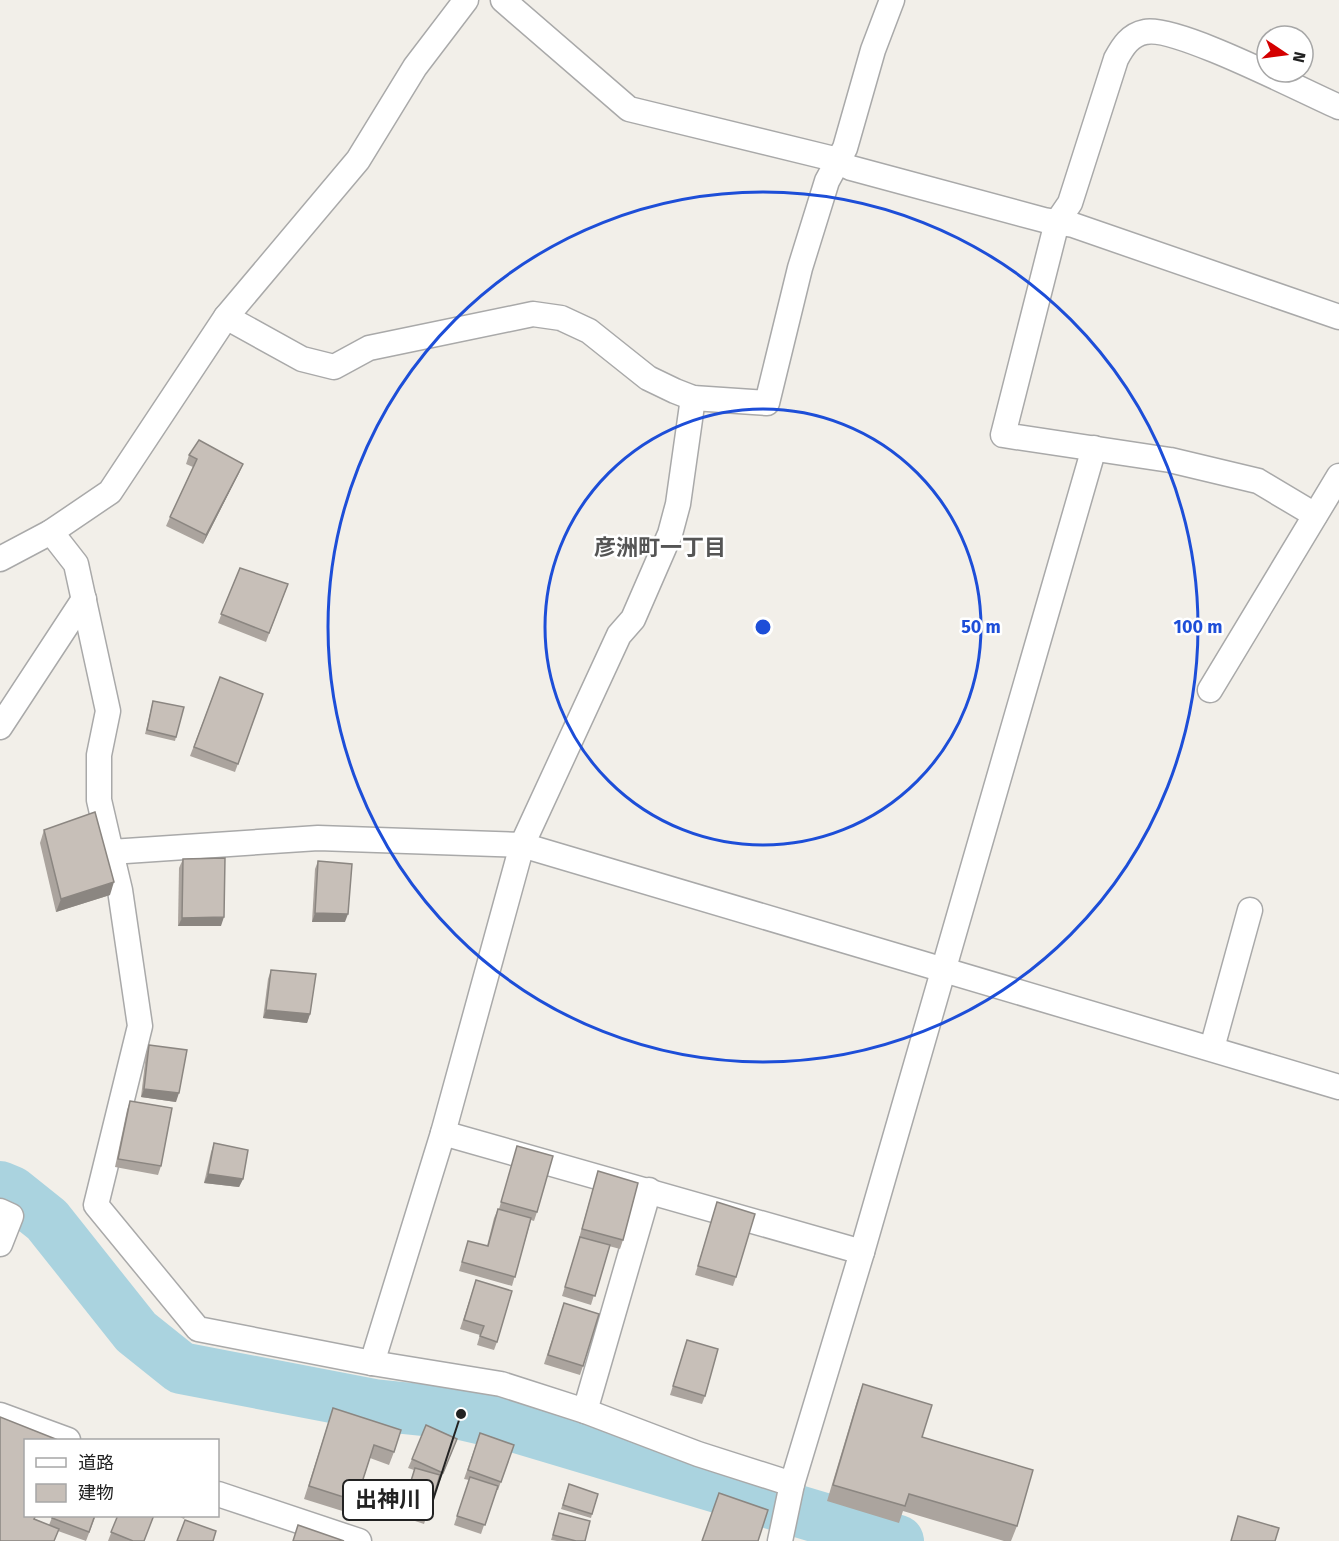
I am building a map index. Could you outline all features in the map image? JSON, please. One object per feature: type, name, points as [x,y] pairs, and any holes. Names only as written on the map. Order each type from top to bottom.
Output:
[{"type":"street","points":[[0,559],[51,532],[110,492],[226,317],[358,160],[415,67],[466,0]]},
{"type":"street","points":[[503,0],[629,109],[1073,225],[1339,317]]},
{"type":"street","points":[[226,317],[302,359],[334,367],[369,348],[533,314],[561,318],[589,331],[648,378],[693,398],[767,403],[800,268],[827,181],[845,148],[884,3]]},
{"type":"street","points":[[1315,514],[1258,481],[1170,460],[1003,435],[1057,222],[1070,203],[1116,59],[1124,45],[1134,36],[1162,31],[1191,40],[1339,107]]},
{"type":"street","points":[[372,1362],[443,1133],[522,845],[619,635],[633,619],[670,534],[678,504],[693,398]]},
{"type":"street","points":[[782,1531],[792,1484],[944,970],[1094,448]]},
{"type":"street","points":[[1210,690],[1339,476]]},
{"type":"street","points":[[51,532],[76,564],[108,711],[99,755],[99,800],[120,890],[140,1026],[96,1205],[198,1329],[501,1384],[698,1454],[792,1484]]},
{"type":"street","points":[[0,727],[84,599]]},
{"type":"street","points":[[111,852],[318,838],[522,845],[1339,1087]]},
{"type":"street","points":[[1212,1048],[1250,910]]},
{"type":"street","points":[[443,1133],[861,1252]]},
{"type":"street","points":[[585,1412],[649,1190]]},
{"type":"street","points":[[0,1211],[11,1216],[0,1244]]},
{"type":"street","points":[[0,1415],[65,1439]]},
{"type":"street","points":[[219,1494],[359,1541]]},
{"type":"building","points":[[199,440],[243,464],[206,535],[170,517],[197,459],[189,455]]},
{"type":"building","points":[[240,568],[288,584],[269,633],[221,614]]},
{"type":"building","points":[[220,677],[263,694],[238,764],[194,747]]},
{"type":"building","points":[[153,701],[184,707],[176,737],[147,730]]},
{"type":"building","points":[[95,812],[114,882],[61,899],[44,830]]},
{"type":"building","points":[[225,858],[224,917],[182,918],[183,859]]},
{"type":"building","points":[[318,861],[352,864],[348,914],[315,913]]},
{"type":"building","points":[[271,970],[316,974],[310,1014],[266,1010]]},
{"type":"building","points":[[149,1045],[187,1050],[179,1093],[144,1089]]},
{"type":"building","points":[[130,1101],[172,1108],[161,1166],[118,1159]]},
{"type":"building","points":[[214,1143],[248,1150],[243,1179],[208,1174]]},
{"type":"building","points":[[517,1146],[553,1156],[537,1212],[501,1202]]},
{"type":"building","points":[[598,1171],[638,1183],[623,1240],[582,1229]]},
{"type":"building","points":[[717,1202],[755,1214],[736,1277],[698,1266]]},
{"type":"building","points":[[498,1209],[531,1218],[515,1277],[462,1262],[468,1241],[488,1246]]},
{"type":"building","points":[[580,1237],[610,1245],[595,1296],[565,1287]]},
{"type":"building","points":[[476,1280],[512,1291],[497,1342],[480,1336],[484,1326],[464,1320]]},
{"type":"building","points":[[564,1303],[599,1314],[583,1366],[548,1355]]},
{"type":"building","points":[[687,1340],[718,1349],[705,1396],[673,1386]]},
{"type":"building","points":[[863,1384],[932,1405],[922,1437],[1033,1470],[1017,1526],[909,1494],[905,1506],[833,1485]]},
{"type":"building","points":[[333,1408],[401,1430],[394,1452],[374,1445],[356,1501],[309,1486]]},
{"type":"building","points":[[0,1417],[55,1439],[24,1439],[24,1517],[35,1517],[34,1519],[59,1529],[54,1541],[0,1541]]},
{"type":"building","points":[[426,1425],[457,1439],[443,1473],[412,1459]]},
{"type":"building","points":[[480,1433],[514,1445],[501,1482],[468,1470]]},
{"type":"building","points":[[415,1468],[440,1475],[428,1515],[403,1507]]},
{"type":"building","points":[[470,1477],[498,1486],[485,1525],[457,1516]]},
{"type":"building","points":[[569,1484],[598,1494],[592,1514],[563,1505]]},
{"type":"building","points":[[719,1493],[768,1510],[758,1541],[702,1541]]},
{"type":"building","points":[[559,1513],[590,1521],[585,1541],[553,1535]]},
{"type":"building","points":[[1238,1516],[1279,1528],[1275,1541],[1231,1541]]},
{"type":"building","points":[[52,1517],[94,1517],[89,1532]]},
{"type":"building","points":[[117,1517],[153,1517],[144,1541],[133,1541],[111,1532]]},
{"type":"building","points":[[185,1520],[216,1531],[213,1541],[177,1541]]},
{"type":"building","points":[[298,1525],[344,1541],[293,1541]]},
{"type":"waterway","points":[[0,1187],[12,1192],[47,1220],[136,1332],[181,1368],[374,1405],[461,1414],[517,1427],[898,1541]]},
{"type":"place","name":"出神川","points":[[461,1414]]},
{"type":"district","name":"彦洲町一丁目","points":[[660,547]]}]
